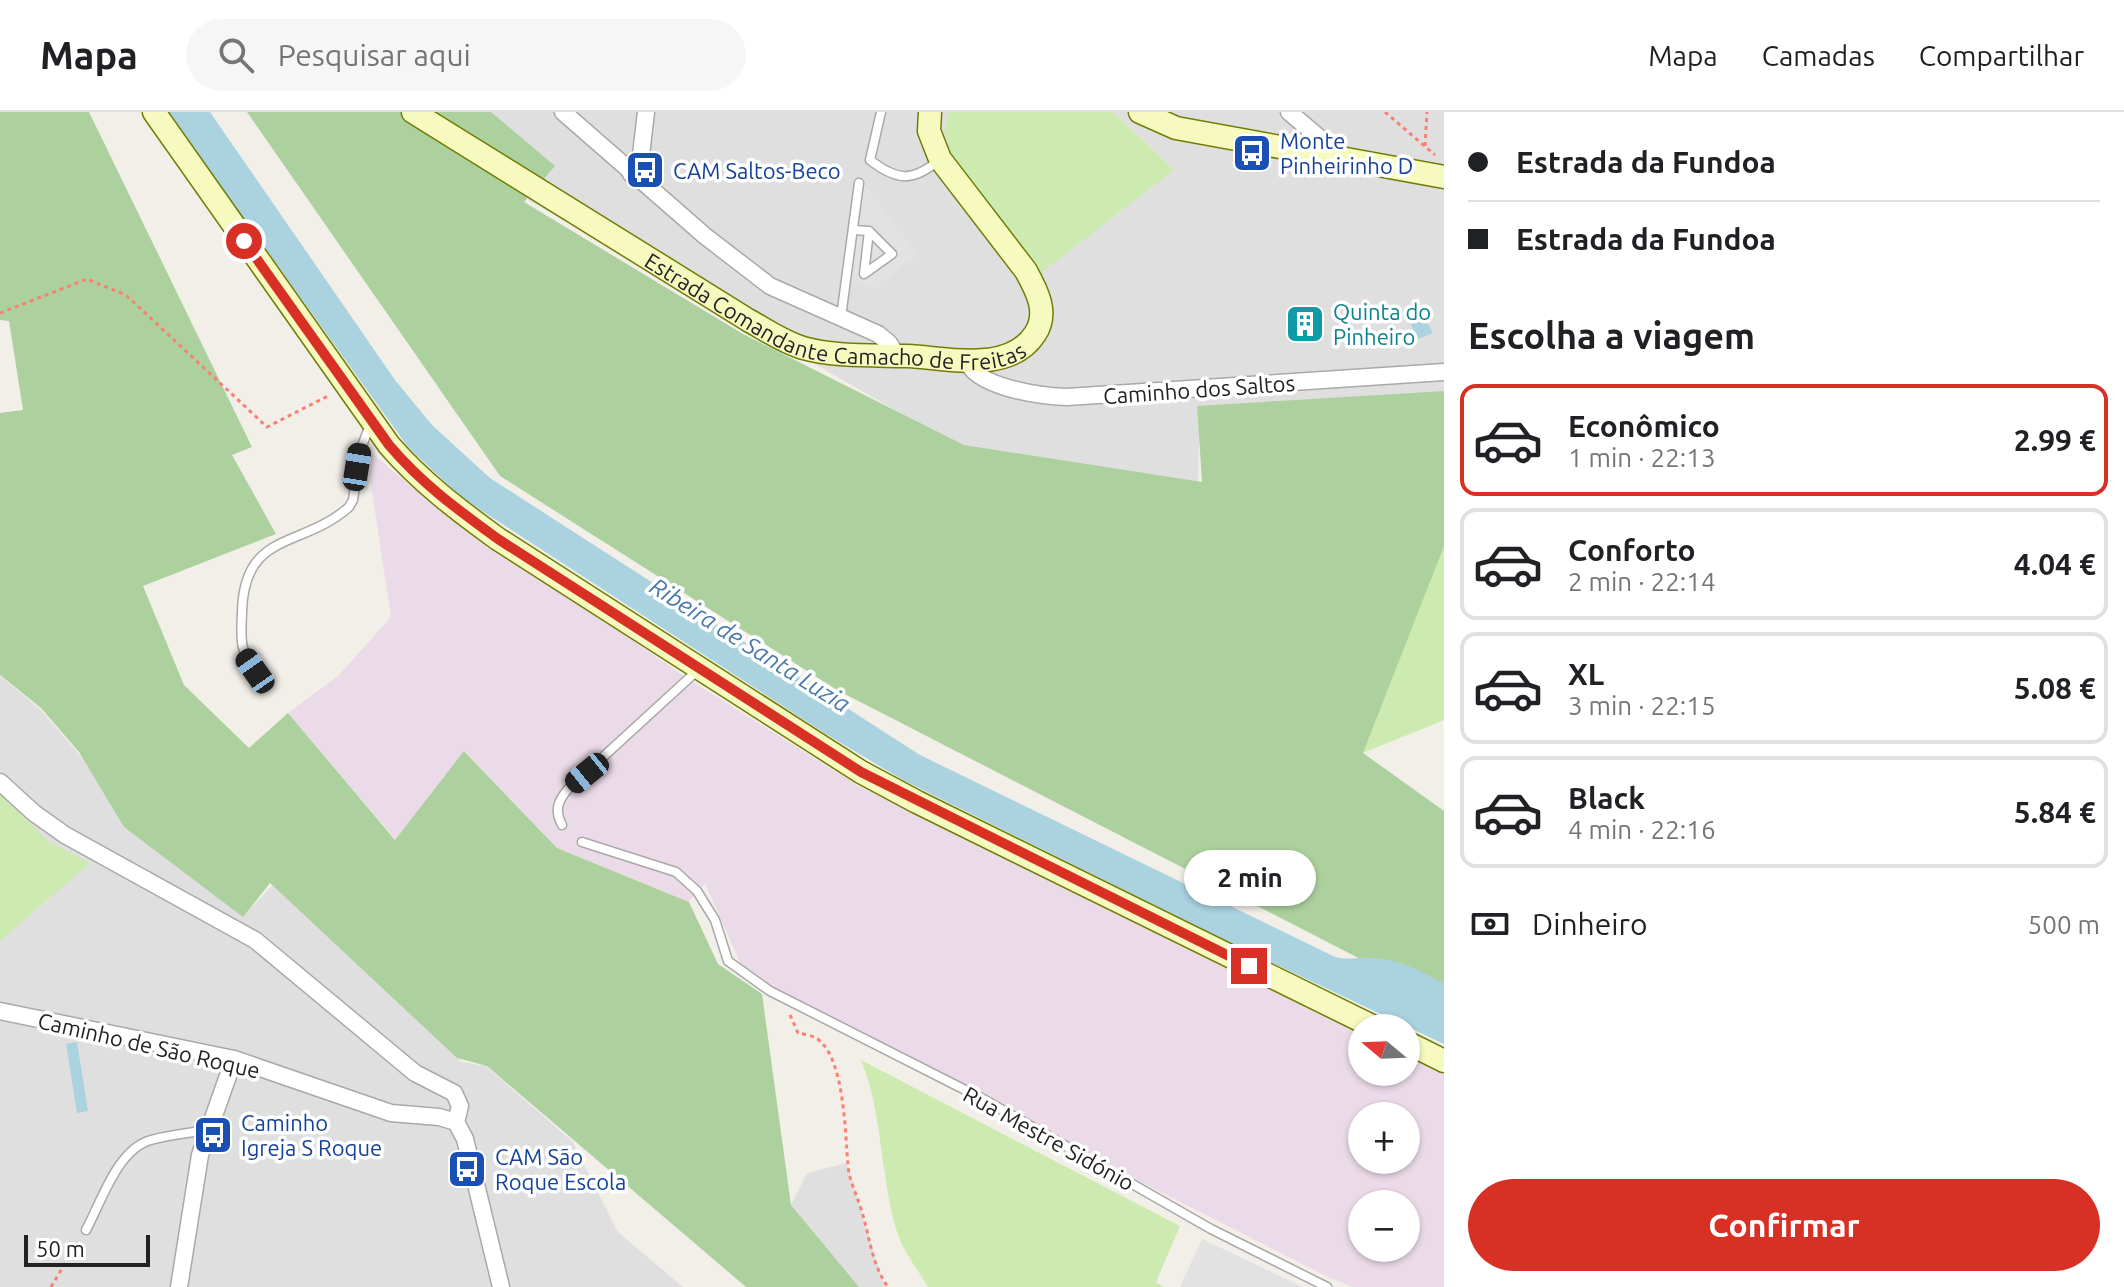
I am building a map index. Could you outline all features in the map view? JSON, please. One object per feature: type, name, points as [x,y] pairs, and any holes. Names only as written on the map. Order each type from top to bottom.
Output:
[{"type":"main road","points":[[154,112],[371,420],[415,475],[450,504],[498,539],[861,772],[1348,1014]]},
{"type":"main road","name":"Estrada Comandante Camacho de Freitas","points":[[413,112],[782,339],[806,349],[984,361],[1017,354],[1036,332],[1042,308],[1038,291],[940,159],[929,131],[930,112]]},
{"type":"main road","points":[[1140,112],[1176,128],[1444,177]]},
{"type":"main road","points":[[1420,1049],[1444,1061]]},
{"type":"street","points":[[563,112],[631,174],[770,286],[878,334],[889,343],[897,356]]},
{"type":"street","points":[[631,174],[641,155],[646,112]]},
{"type":"street","points":[[1289,112],[1329,146],[1337,158]]},
{"type":"street","name":"Caminho dos Saltos","points":[[966,359],[973,371],[1018,391],[1067,397],[1444,372]]},
{"type":"street","points":[[0,782],[34,813],[65,835],[255,940],[415,1073],[454,1093],[460,1106],[456,1122],[465,1139],[501,1287]]},
{"type":"street","name":"Caminho de São Roque","points":[[0,1011],[234,1059],[391,1113],[439,1117],[456,1122]]},
{"type":"street","points":[[179,1287],[207,1130],[234,1059]]},
{"type":"lane","points":[[881,112],[870,160],[892,175],[909,177],[926,171],[940,159]]},
{"type":"lane","points":[[841,318],[859,183]]},
{"type":"lane","points":[[853,230],[869,231],[892,254],[864,274],[869,231]]},
{"type":"lane","points":[[255,671],[241,648],[242,590],[247,575],[261,555],[349,507],[353,500],[360,451],[371,420]]},
{"type":"lane","points":[[562,825],[557,808],[559,799],[699,669]]},
{"type":"lane","name":"Rua Mestre Sidónio","points":[[582,842],[676,872],[697,891],[715,920],[728,961],[770,991],[985,1100],[1211,1229],[1327,1287]]},
{"type":"lane","points":[[86,1230],[113,1176],[134,1149],[148,1140],[207,1130]]},
{"type":"path","points":[[1385,112],[1444,162]]},
{"type":"path","points":[[1425,146],[1427,112]]},
{"type":"path","points":[[0,313],[87,279],[126,295],[267,427],[348,387]]},
{"type":"path","points":[[770,991],[786,1008],[798,1033],[815,1037],[828,1051],[847,1123],[848,1168],[872,1256],[888,1287]]},
{"type":"path","points":[[51,1287],[86,1230]]},
{"type":"shaded area","points":[[486,112],[1444,112],[1444,395],[1200,407],[1198,482],[965,450],[528,200],[548,163]]},
{"type":"shaded area","points":[[863,183],[918,255],[872,290],[869,285],[850,284]]},
{"type":"shaded area","points":[[372,453],[420,494],[690,680],[857,785],[1348,1027],[1348,1086],[1420,1086],[1420,1063],[1444,1075],[1444,1287],[1353,1287],[1326,1276],[759,982],[741,965],[705,883],[689,902],[557,848],[465,751],[396,840],[288,713],[338,676],[391,617],[369,472]]},
{"type":"shaded area","points":[[0,676],[40,709],[83,759],[127,827],[246,913],[274,884],[462,1062],[486,1066],[573,1142],[617,1231],[683,1287],[0,1287]]},
{"type":"shaded area","points":[[847,1163],[887,1287],[856,1287],[791,1205],[807,1173]]},
{"type":"shaded area","points":[[1202,1239],[1303,1287],[1180,1287]]},
{"type":"green space","points":[[0,112],[89,112],[252,447],[232,455],[276,534],[143,586],[184,685],[249,748],[288,713],[395,840],[464,751],[557,848],[689,902],[718,964],[762,994],[791,1205],[859,1287],[746,1287],[487,1066],[457,1058],[270,883],[243,917],[124,827],[79,752],[41,708],[0,675],[0,413],[23,410],[9,321],[0,320]]},
{"type":"green space","points":[[247,112],[491,112],[555,166],[524,202],[743,334],[964,445],[1202,482],[1197,406],[1444,391],[1444,546],[1363,753],[1444,811],[1444,1002],[837,690],[500,476]]},
{"type":"green space","points":[[949,112],[1113,112],[1174,170],[1042,272],[952,157],[944,129]]},
{"type":"green space","points":[[1444,539],[1444,720],[1363,753]]},
{"type":"green space","points":[[0,793],[49,842],[90,863],[0,941]]},
{"type":"green space","points":[[861,1060],[1180,1226],[1156,1282],[1164,1287],[928,1287],[897,1232],[874,1102]]},
{"type":"water","points":[[167,112],[210,112],[395,380],[432,425],[490,478],[920,755],[1333,956],[1400,963],[1444,984],[1444,1044],[1420,1033],[1420,1014],[1380,1014],[903,780],[826,734],[462,498],[408,447]]},
{"type":"water","points":[[1421,311],[1433,333],[1418,339],[1406,315]]},
{"type":"water","points":[[77,1042],[88,1111],[77,1113],[66,1044]]},
{"type":"place","name":"Monte Pinheirinho D","points":[[1252,153]]},
{"type":"place","name":"CAM Saltos-Beco","points":[[645,170]]},
{"type":"place","name":"Quinta do Pinheiro","points":[[1305,324]]},
{"type":"place","name":"Caminho Igreja S Roque","points":[[213,1135]]},
{"type":"place","name":"CAM São Roque Escola","points":[[467,1169]]},
{"type":"route","points":[[244,241],[389,445],[415,475],[498,539],[861,772],[1249,966]]},
{"type":"water label","name":"Ribeira de Santa Luzia","points":[[750,645]]}]
